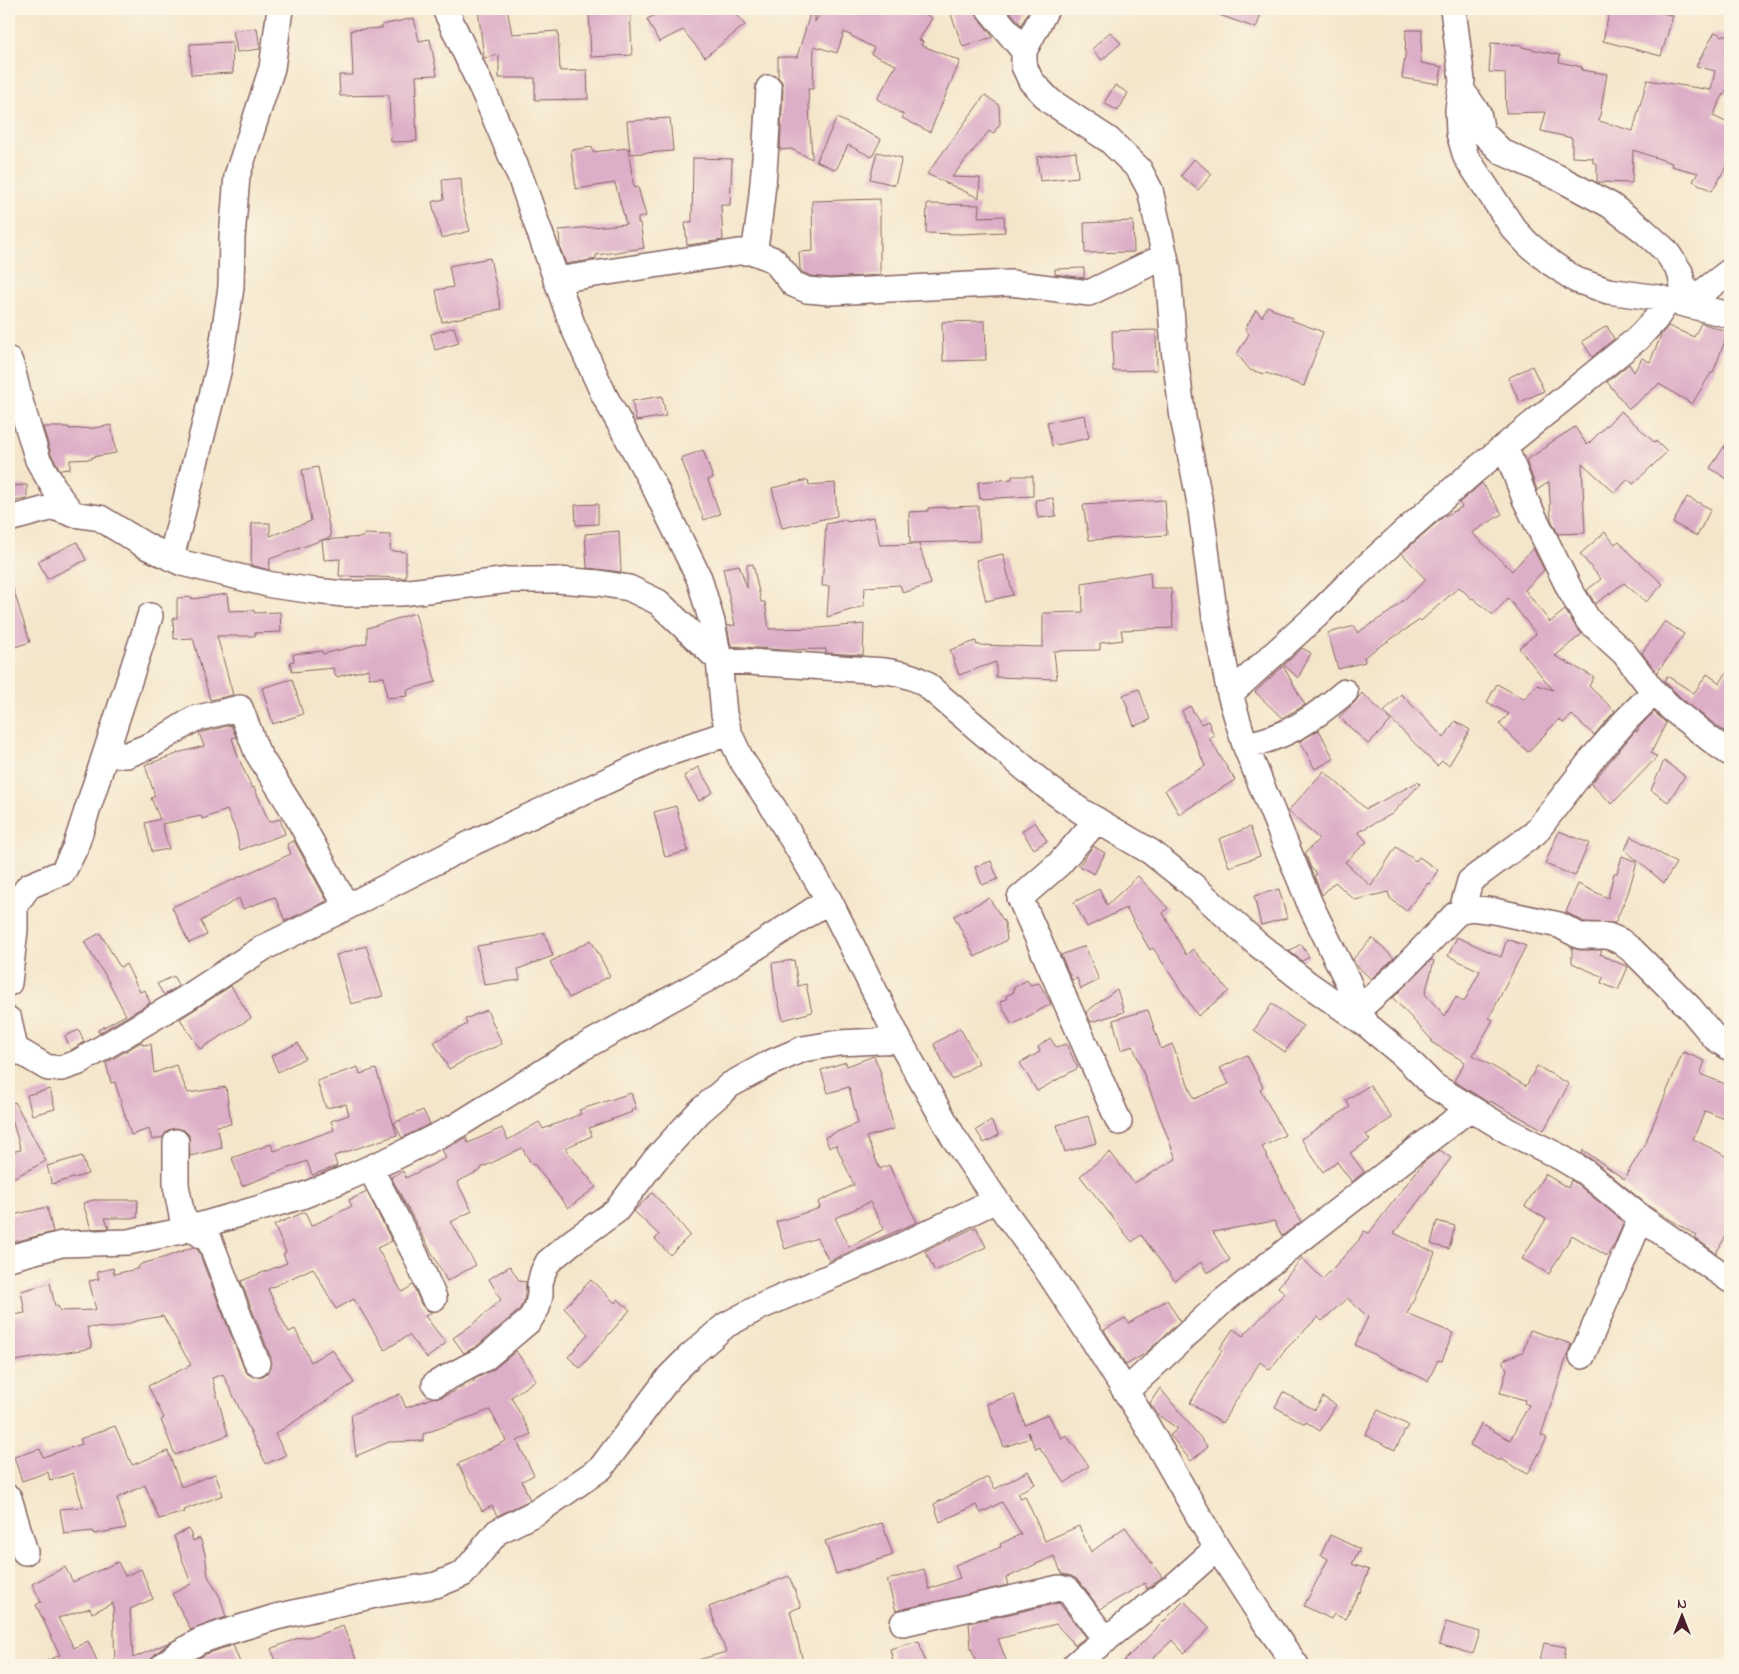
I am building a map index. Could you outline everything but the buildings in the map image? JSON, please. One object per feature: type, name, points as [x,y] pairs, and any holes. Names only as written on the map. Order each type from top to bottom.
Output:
[{"type":"street","points":[[171,558],[220,368],[231,287],[232,238],[237,176],[272,68],[280,9]]},
{"type":"street","points":[[445,9],[487,99],[521,179],[572,324],[604,395],[654,486],[699,578],[712,622],[729,734],[741,759],[830,900],[899,1040],[954,1138],[996,1200],[1045,1266],[1126,1391],[1217,1548],[1296,1665]]},
{"type":"street","points":[[989,9],[1024,51]]},
{"type":"street","points":[[1046,9],[1024,51],[1024,66],[1031,81],[1050,101],[1108,140],[1139,169],[1150,190],[1165,256],[1183,418],[1200,503],[1215,618],[1230,694],[1245,745],[1310,904],[1348,982],[1362,1018]]},
{"type":"street","points":[[1453,9],[1462,80],[1458,110],[1459,133],[1466,157],[1500,211],[1523,239],[1551,263],[1576,280],[1608,290],[1659,298],[1730,315]]},
{"type":"street","points":[[754,252],[760,222],[764,181],[769,88]]},
{"type":"street","points":[[1461,89],[1478,113],[1482,132],[1502,152],[1558,177],[1610,205],[1644,230],[1666,251],[1680,272],[1687,304]]},
{"type":"street","points":[[556,280],[739,252],[754,252],[774,260],[793,284],[807,290],[830,292],[1010,283],[1089,293],[1165,256]]},
{"type":"street","points":[[1687,304],[1730,271]]},
{"type":"street","points":[[1230,694],[1316,616],[1355,576],[1400,535],[1505,446],[1637,339],[1665,306],[1659,298]]},
{"type":"street","points":[[9,360],[38,460],[60,498],[73,514]]},
{"type":"street","points":[[1505,446],[1525,499],[1570,590],[1588,620],[1624,653],[1654,692],[1673,710],[1715,743],[1730,752]]},
{"type":"street","points":[[9,518],[54,507],[73,514],[100,518],[146,546],[182,563],[272,585],[344,594],[401,593],[510,580],[557,580],[599,583],[629,588],[658,602],[719,660],[901,673],[913,677],[923,682],[1048,787],[1081,811],[1151,852],[1190,883],[1256,943],[1308,984],[1362,1018],[1434,1086],[1508,1131],[1586,1172],[1641,1218],[1728,1272]]},
{"type":"street","points":[[9,983],[15,930],[15,905],[29,886],[62,872],[76,848],[150,616]]},
{"type":"street","points":[[1245,745],[1264,742],[1305,724],[1345,692]]},
{"type":"street","points":[[1462,910],[1470,880],[1535,833],[1592,759],[1626,720],[1654,692]]},
{"type":"street","points":[[106,755],[127,755],[154,744],[194,719],[240,708],[257,752],[301,824],[344,902],[358,902]]},
{"type":"street","points":[[9,1020],[12,1047],[48,1068],[62,1068],[76,1063],[185,1000],[263,948],[358,902],[474,842],[663,755],[729,734]]},
{"type":"street","points":[[1097,820],[1059,864],[1020,898],[1119,1122]]},
{"type":"street","points":[[9,1258],[62,1244],[128,1242],[191,1228],[302,1196],[370,1168],[455,1127],[580,1049],[707,980],[830,900]]},
{"type":"street","points":[[1362,1018],[1399,973],[1455,916],[1462,910],[1471,908],[1559,925],[1580,936],[1608,936],[1620,941],[1633,951],[1690,1008],[1715,1038],[1730,1048]]},
{"type":"street","points":[[435,1384],[484,1358],[528,1321],[537,1308],[540,1284],[548,1262],[572,1242],[616,1211],[655,1160],[700,1112],[730,1084],[802,1049],[839,1043],[899,1040]]},
{"type":"street","points":[[1126,1391],[1222,1302],[1470,1109]]},
{"type":"street","points":[[176,1142],[176,1185],[182,1216],[191,1228],[210,1241],[257,1364]]},
{"type":"street","points":[[370,1168],[415,1254],[434,1298]]},
{"type":"street","points":[[164,1665],[179,1652],[200,1641],[220,1634],[276,1617],[375,1595],[436,1585],[463,1574],[497,1532],[537,1512],[600,1468],[670,1376],[690,1356],[726,1326],[760,1307],[899,1247],[996,1200]]},
{"type":"street","points":[[1582,1356],[1641,1218]]},
{"type":"street","points":[[9,1498],[25,1552]]},
{"type":"street","points":[[1075,1665],[1180,1582],[1217,1548]]},
{"type":"street","points":[[903,1623],[1059,1588],[1068,1590],[1106,1640]]}]
